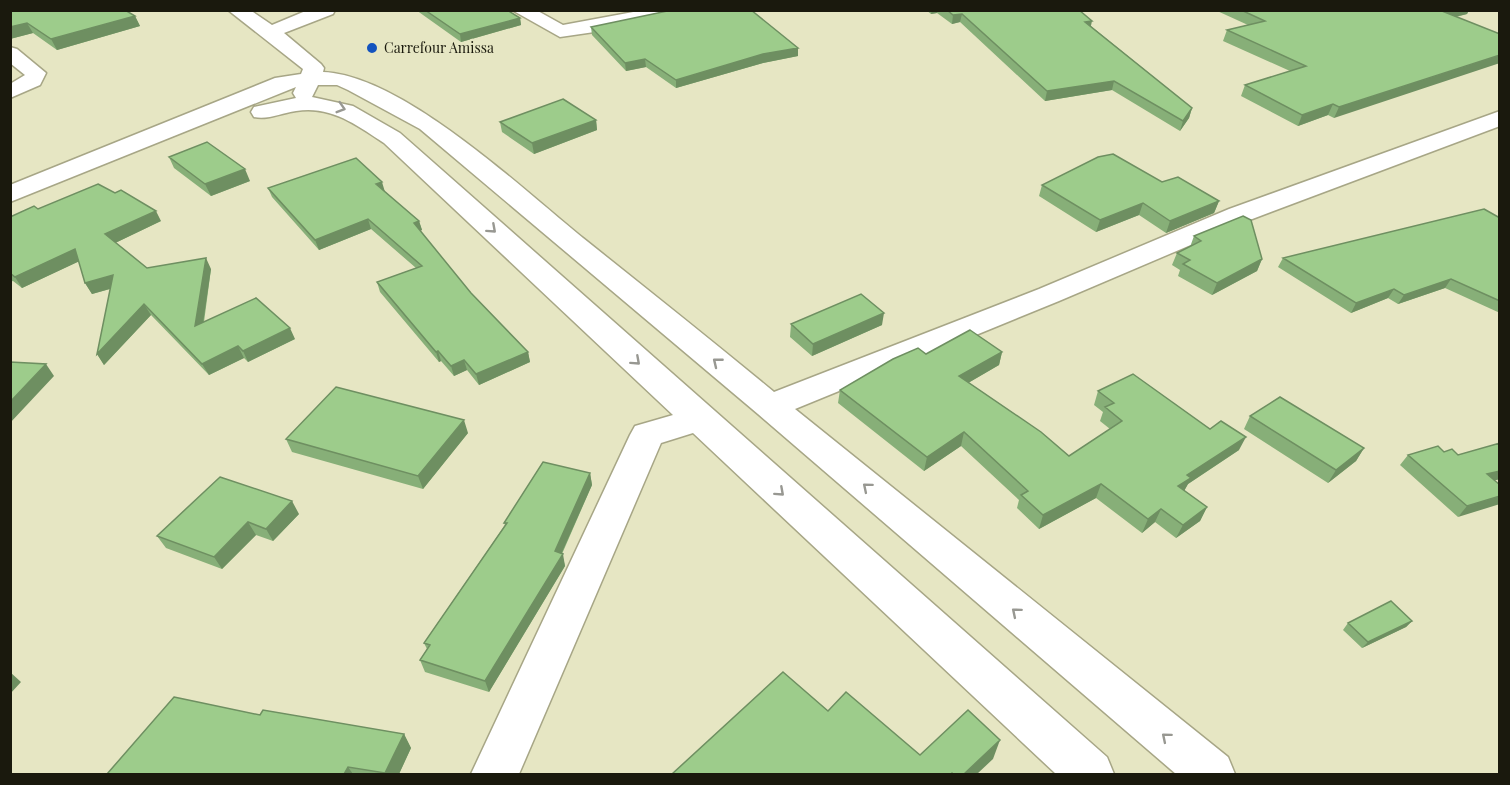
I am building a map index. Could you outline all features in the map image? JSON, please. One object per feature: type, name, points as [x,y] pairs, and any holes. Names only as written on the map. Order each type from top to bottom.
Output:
[{"type":"street","points":[[237,10],[270,32],[314,68],[306,90]]},
{"type":"street","points":[[270,32],[326,10]]},
{"type":"street","points":[[521,10],[560,30],[622,22],[668,10]]},
{"type":"street","points":[[10,53],[36,73],[33,81],[10,92]]},
{"type":"street","points":[[10,214],[262,112],[306,90],[340,79],[356,85],[428,124],[1211,774]]},
{"type":"street","points":[[10,194],[261,91],[306,90],[347,109],[392,138],[1090,774]]},
{"type":"street","points":[[770,406],[1049,295],[1238,215],[1500,118]]},
{"type":"street","points":[[495,774],[646,435],[700,419]]},
{"type":"building","points":[[10,10],[125,10],[135,16],[51,39],[27,23],[10,27]]},
{"type":"building","points":[[425,10],[507,10],[520,18],[460,34]]},
{"type":"building","points":[[672,10],[751,10],[798,48],[763,54],[676,80],[645,59],[625,63],[591,27]]},
{"type":"building","points":[[947,10],[1079,10],[1092,21],[1085,22],[1192,108],[1183,121],[1114,81],[1047,91],[962,14],[953,15]]},
{"type":"building","points":[[1241,10],[1445,10],[1442,11],[1500,34],[1500,55],[1339,107],[1333,104],[1302,115],[1245,85],[1306,66],[1227,30],[1265,21]]},
{"type":"building","points":[[563,99],[596,120],[532,143],[500,122]]},
{"type":"building","points":[[207,142],[245,169],[205,184],[169,157]]},
{"type":"building","points":[[1113,154],[1162,182],[1178,177],[1219,201],[1170,221],[1143,203],[1100,220],[1042,185],[1098,157]]},
{"type":"building","points":[[356,158],[382,182],[376,184],[419,221],[414,223],[471,293],[528,352],[476,374],[464,360],[451,366],[438,351],[436,352],[377,282],[422,266],[368,219],[315,240],[268,188]]},
{"type":"building","points":[[98,184],[115,193],[121,190],[156,211],[105,234],[147,268],[206,258],[195,326],[256,298],[290,328],[243,351],[238,346],[202,364],[144,304],[97,354],[113,275],[85,283],[75,249],[15,277],[10,273],[10,217],[34,206],[38,209]]},
{"type":"building","points":[[1484,209],[1500,218],[1500,301],[1451,279],[1404,295],[1394,289],[1356,303],[1283,258]]},
{"type":"building","points":[[1243,216],[1251,220],[1262,259],[1217,283],[1183,264],[1190,260],[1177,253],[1201,241],[1194,236]]},
{"type":"building","points":[[861,294],[884,313],[813,344],[791,324]]},
{"type":"building","points":[[970,330],[1002,352],[959,376],[1041,432],[1069,456],[1122,421],[1105,407],[1114,403],[1098,391],[1133,374],[1210,429],[1221,421],[1246,437],[1187,475],[1191,478],[1178,486],[1207,507],[1183,525],[1161,509],[1148,519],[1101,484],[1043,515],[1021,495],[1028,491],[964,432],[927,457],[840,390],[893,359],[918,348],[926,354]]},
{"type":"building","points":[[10,362],[46,364],[10,402]]},
{"type":"building","points":[[336,387],[464,420],[418,476],[286,439]]},
{"type":"building","points":[[1280,397],[1364,448],[1336,470],[1250,416]]},
{"type":"building","points":[[1500,443],[1500,471],[1487,474],[1500,485],[1500,496],[1467,506],[1408,455],[1438,446],[1444,452],[1452,449],[1458,455]]},
{"type":"building","points":[[543,462],[590,473],[555,551],[563,554],[485,681],[420,660],[430,645],[424,643],[507,523],[504,523]]},
{"type":"building","points":[[220,477],[292,501],[266,529],[248,522],[214,557],[157,536]]},
{"type":"building","points":[[1391,601],[1412,621],[1368,642],[1348,623]]},
{"type":"building","points":[[783,672],[828,711],[846,692],[920,755],[968,710],[1000,740],[964,774],[672,774]]},
{"type":"building","points":[[174,697],[260,715],[263,710],[404,734],[385,773],[348,767],[344,774],[107,774]]},
{"type":"place","name":"Carrefour Amissa","points":[[372,48]]}]
